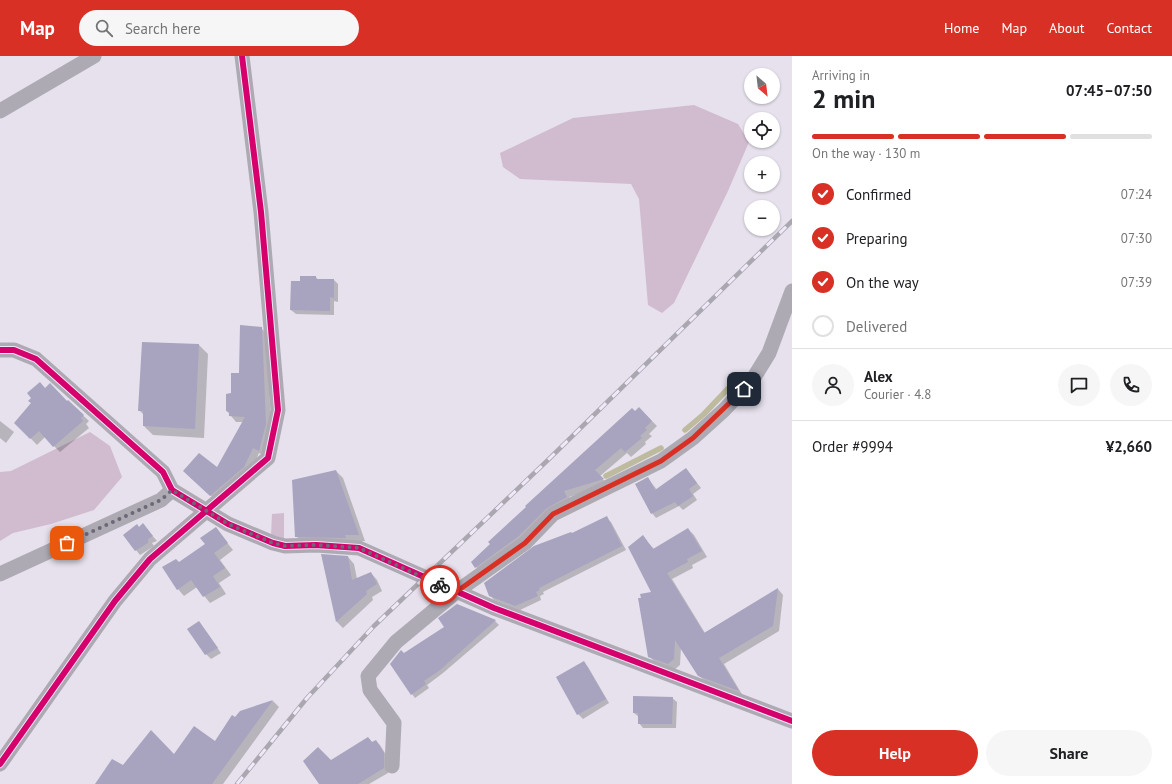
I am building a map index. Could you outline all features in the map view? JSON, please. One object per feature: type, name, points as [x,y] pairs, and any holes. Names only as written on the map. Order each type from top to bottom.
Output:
[{"type":"street","points":[[0,111],[94,56]]},
{"type":"street","points":[[0,764],[120,595],[150,559],[268,458],[278,410],[261,212],[242,56]]},
{"type":"street","points":[[392,766],[394,723],[370,690],[368,676],[396,642],[450,590],[525,543],[553,514],[661,461],[693,438],[724,410],[753,379],[769,353],[792,291]]},
{"type":"street","points":[[0,350],[14,350],[36,359],[163,472],[172,490],[228,524],[273,543],[284,546],[316,545],[359,548],[450,590],[792,721]]},
{"type":"street","points":[[0,574],[161,500],[172,490]]},
{"type":"shaded area","points":[[694,105],[738,124],[744,134],[744,148],[746,148],[728,191],[674,303],[662,313],[648,305],[639,199],[631,184],[520,179],[503,167],[500,153],[573,118]]},
{"type":"shaded area","points":[[90,432],[110,446],[122,477],[94,510],[51,524],[13,533],[0,541],[0,472],[11,471]]},
{"type":"shaded area","points":[[284,513],[284,539],[271,535],[272,514]]},
{"type":"building","points":[[300,276],[316,276],[316,279],[334,279],[334,298],[330,297],[330,311],[290,310],[291,281],[300,281]]},
{"type":"building","points":[[240,325],[262,327],[266,424],[259,451],[253,448],[244,467],[210,496],[183,471],[199,453],[217,467],[245,417],[229,416],[229,412],[226,411],[226,394],[231,393],[231,373],[239,373]]},
{"type":"building","points":[[142,342],[199,344],[195,429],[143,426],[143,411],[138,411]]},
{"type":"building","points":[[40,382],[45,388],[50,383],[67,401],[68,400],[84,415],[81,418],[83,421],[53,447],[39,431],[30,439],[14,423],[31,403],[28,401],[31,398],[27,393]]},
{"type":"building","points":[[639,407],[652,421],[645,428],[647,430],[640,436],[642,438],[625,452],[621,448],[595,470],[604,479],[564,491],[567,497],[547,508],[519,536],[475,568],[471,562],[490,544],[488,542],[632,408],[635,411]]},
{"type":"building","points":[[686,468],[697,483],[689,489],[693,496],[678,506],[675,502],[651,514],[635,484],[648,477],[655,490]]},
{"type":"building","points":[[336,470],[359,535],[345,535],[346,538],[295,537],[292,480]]},
{"type":"building","points":[[607,516],[622,546],[539,588],[540,590],[536,592],[538,596],[515,606],[489,596],[484,583],[534,546],[571,532],[572,533]]},
{"type":"building","points":[[143,523],[153,536],[148,539],[148,543],[135,551],[123,535],[137,524],[139,527]]},
{"type":"building","points":[[216,527],[228,543],[214,553],[225,568],[213,576],[220,587],[203,597],[191,580],[177,590],[162,567],[176,559],[179,562],[205,544],[200,538]]},
{"type":"building","points":[[688,528],[702,551],[687,559],[688,562],[667,573],[704,633],[778,588],[773,626],[719,658],[739,691],[698,676],[675,640],[674,659],[668,664],[648,657],[638,598],[641,598],[640,594],[651,592],[628,547],[643,535],[653,549]]},
{"type":"building","points":[[321,554],[348,556],[352,580],[371,572],[377,584],[366,591],[367,594],[336,622]]},
{"type":"building","points":[[457,604],[496,620],[440,670],[424,681],[426,684],[411,695],[390,664],[401,650],[404,653],[444,627],[438,618]]},
{"type":"building","points":[[199,621],[218,648],[205,655],[187,629]]},
{"type":"building","points":[[584,661],[606,699],[577,715],[556,677]]},
{"type":"building","points":[[633,696],[673,697],[672,724],[638,724],[638,713],[633,713]]},
{"type":"building","points":[[273,700],[212,784],[95,784],[112,759],[123,765],[151,730],[174,754],[194,726],[215,741],[232,715],[235,717],[240,711]]},
{"type":"building","points":[[368,737],[372,742],[376,740],[384,753],[384,768],[358,784],[319,784],[303,761],[318,747],[331,760]]},
{"type":"waterway","points":[[685,430],[704,414],[739,377]]},
{"type":"waterway","points":[[606,476],[661,448]]},
{"type":"railway","points":[[237,784],[307,698],[374,626],[550,458],[792,221]]},
{"type":"cycle path","points":[[0,764],[115,601],[150,559],[268,458],[278,410],[261,212],[242,56]]},
{"type":"cycle path","points":[[0,350],[14,350],[36,359],[163,472],[172,490],[228,524],[273,543],[285,546],[316,545],[359,548],[494,608],[792,721]]},
{"type":"way so far","points":[[67,543],[161,500],[172,490],[228,524],[273,543],[284,546],[316,545],[359,548],[440,585]]},
{"type":"route","points":[[440,585],[456,592],[525,543],[553,514],[661,461],[693,438],[724,410],[744,389]]}]
